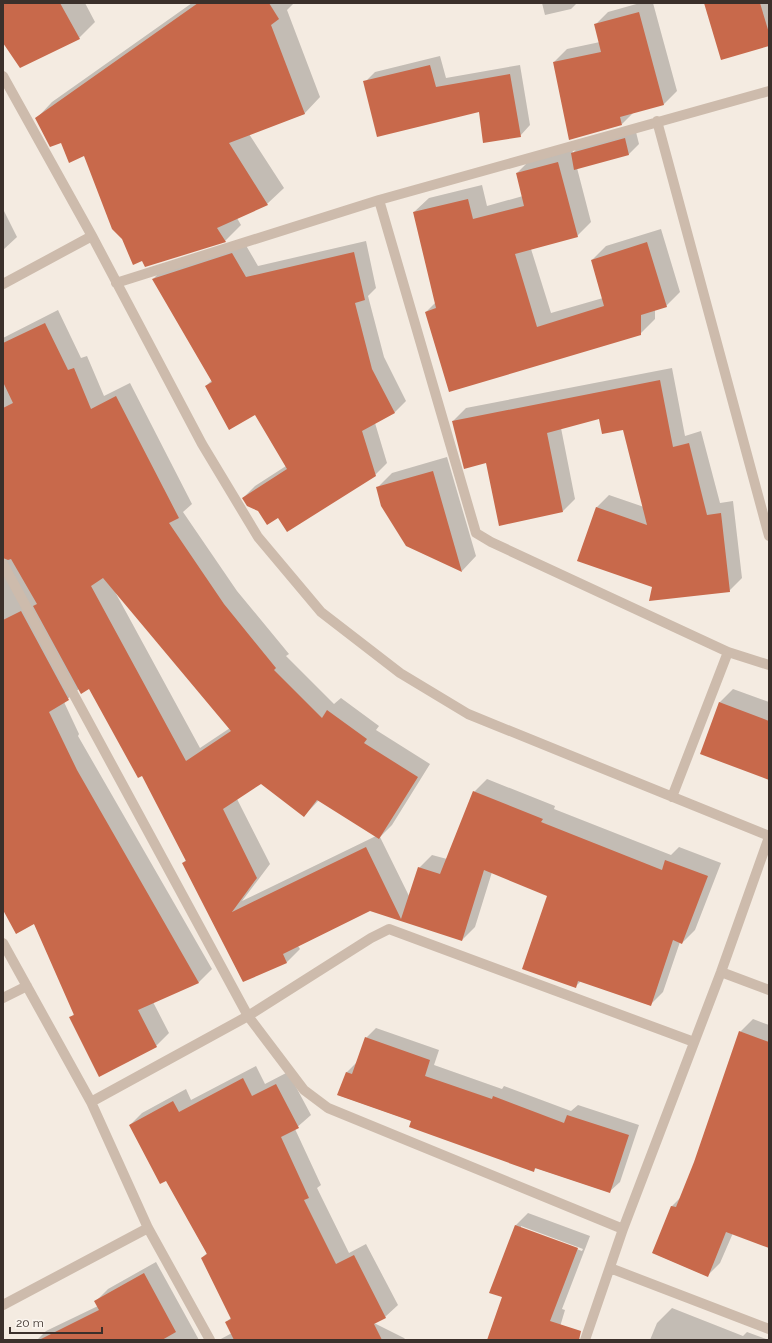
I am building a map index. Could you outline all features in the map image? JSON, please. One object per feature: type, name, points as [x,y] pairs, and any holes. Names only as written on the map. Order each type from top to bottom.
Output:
[{"type":"street","points":[[3,76],[92,236],[202,444],[258,538],[321,612],[400,673],[468,714],[769,836],[721,972],[623,1229],[585,1340]]},
{"type":"street","points":[[116,282],[379,200],[657,121],[769,91]]},
{"type":"street","points":[[657,121],[766,509],[769,536]]},
{"type":"street","points":[[379,200],[476,532],[492,542],[728,652],[769,665]]},
{"type":"street","points":[[3,284],[92,236]]},
{"type":"street","points":[[3,564],[248,1016],[304,1090],[328,1108],[623,1229]]},
{"type":"street","points":[[672,797],[728,652]]},
{"type":"street","points":[[91,1102],[248,1016],[371,938],[389,929],[694,1042]]},
{"type":"street","points":[[3,943],[91,1102],[148,1228],[210,1340]]},
{"type":"street","points":[[721,972],[769,990]]},
{"type":"street","points":[[3,998],[27,986]]},
{"type":"street","points":[[3,1305],[148,1228]]},
{"type":"street","points":[[610,1268],[769,1329]]},
{"type":"building","points":[[3,3],[60,3],[80,39],[20,68],[3,43]]},
{"type":"building","points":[[198,3],[269,3],[279,19],[271,25],[305,114],[229,143],[268,205],[217,228],[226,242],[145,267],[142,261],[133,265],[122,239],[112,229],[84,156],[69,163],[61,143],[50,147],[35,118]]},
{"type":"building","points":[[704,3],[760,3],[769,33],[769,46],[721,60]]},
{"type":"building","points":[[639,12],[664,105],[620,117],[622,125],[569,140],[553,62],[601,52],[594,24]]},
{"type":"building","points":[[430,65],[436,87],[510,74],[521,137],[483,143],[479,112],[377,137],[363,81]]},
{"type":"building","points":[[625,138],[629,155],[574,170],[571,153]]},
{"type":"building","points":[[558,162],[578,237],[515,254],[537,327],[604,306],[591,260],[647,242],[667,307],[641,315],[641,335],[449,392],[425,312],[436,308],[413,212],[468,199],[473,219],[524,206],[516,173]]},
{"type":"building","points":[[354,252],[365,300],[355,303],[372,369],[395,413],[362,431],[376,476],[287,532],[278,518],[267,525],[258,511],[247,506],[242,498],[287,469],[255,415],[229,430],[205,386],[212,382],[152,279],[232,253],[246,277]]},
{"type":"building","points":[[45,323],[68,370],[74,368],[91,409],[116,396],[179,518],[169,523],[224,604],[276,668],[274,670],[322,718],[327,710],[367,739],[364,743],[418,777],[379,839],[317,800],[304,817],[261,784],[223,809],[257,878],[232,912],[366,847],[401,919],[418,867],[440,874],[473,791],[543,819],[541,822],[662,870],[665,860],[708,876],[682,944],[673,940],[651,1006],[578,981],[576,988],[522,969],[547,896],[484,870],[462,941],[370,911],[283,954],[287,963],[243,982],[182,863],[186,861],[142,776],[138,778],[89,689],[81,694],[33,606],[37,604],[11,559],[8,560],[3,558],[3,408],[13,403],[3,382],[3,343]],"holes":[[[103,578],[231,731],[186,761],[91,586]]]},
{"type":"building","points":[[660,380],[673,447],[689,443],[707,515],[721,513],[730,592],[649,601],[652,587],[577,561],[596,507],[647,525],[623,430],[602,434],[599,419],[547,433],[563,512],[499,526],[486,463],[464,469],[452,421]]},
{"type":"building","points":[[433,471],[462,572],[406,546],[381,506],[376,487]]},
{"type":"building","points":[[21,611],[69,700],[49,712],[77,770],[199,983],[138,1010],[157,1047],[99,1077],[69,1017],[74,1015],[34,924],[16,934],[3,910],[3,620]]},
{"type":"building","points":[[719,702],[769,721],[769,780],[700,754]]},
{"type":"building","points":[[739,1031],[769,1042],[769,1248],[726,1232],[708,1277],[652,1253],[671,1206],[676,1207],[694,1162]]},
{"type":"building","points":[[365,1037],[430,1060],[425,1076],[492,1099],[493,1096],[564,1123],[567,1115],[629,1135],[610,1193],[535,1168],[534,1172],[409,1127],[411,1121],[337,1095],[346,1072],[352,1074]]},
{"type":"building","points":[[243,1078],[252,1096],[276,1084],[299,1128],[281,1137],[309,1198],[304,1200],[336,1264],[354,1255],[386,1318],[374,1324],[382,1340],[234,1340],[225,1322],[231,1319],[201,1258],[207,1254],[166,1181],[160,1184],[129,1125],[173,1101],[179,1112]]},
{"type":"building","points":[[515,1225],[578,1248],[550,1321],[581,1331],[579,1340],[487,1340],[502,1297],[489,1293]]},
{"type":"building","points":[[144,1273],[176,1332],[162,1340],[39,1340],[99,1310],[94,1301]]}]
